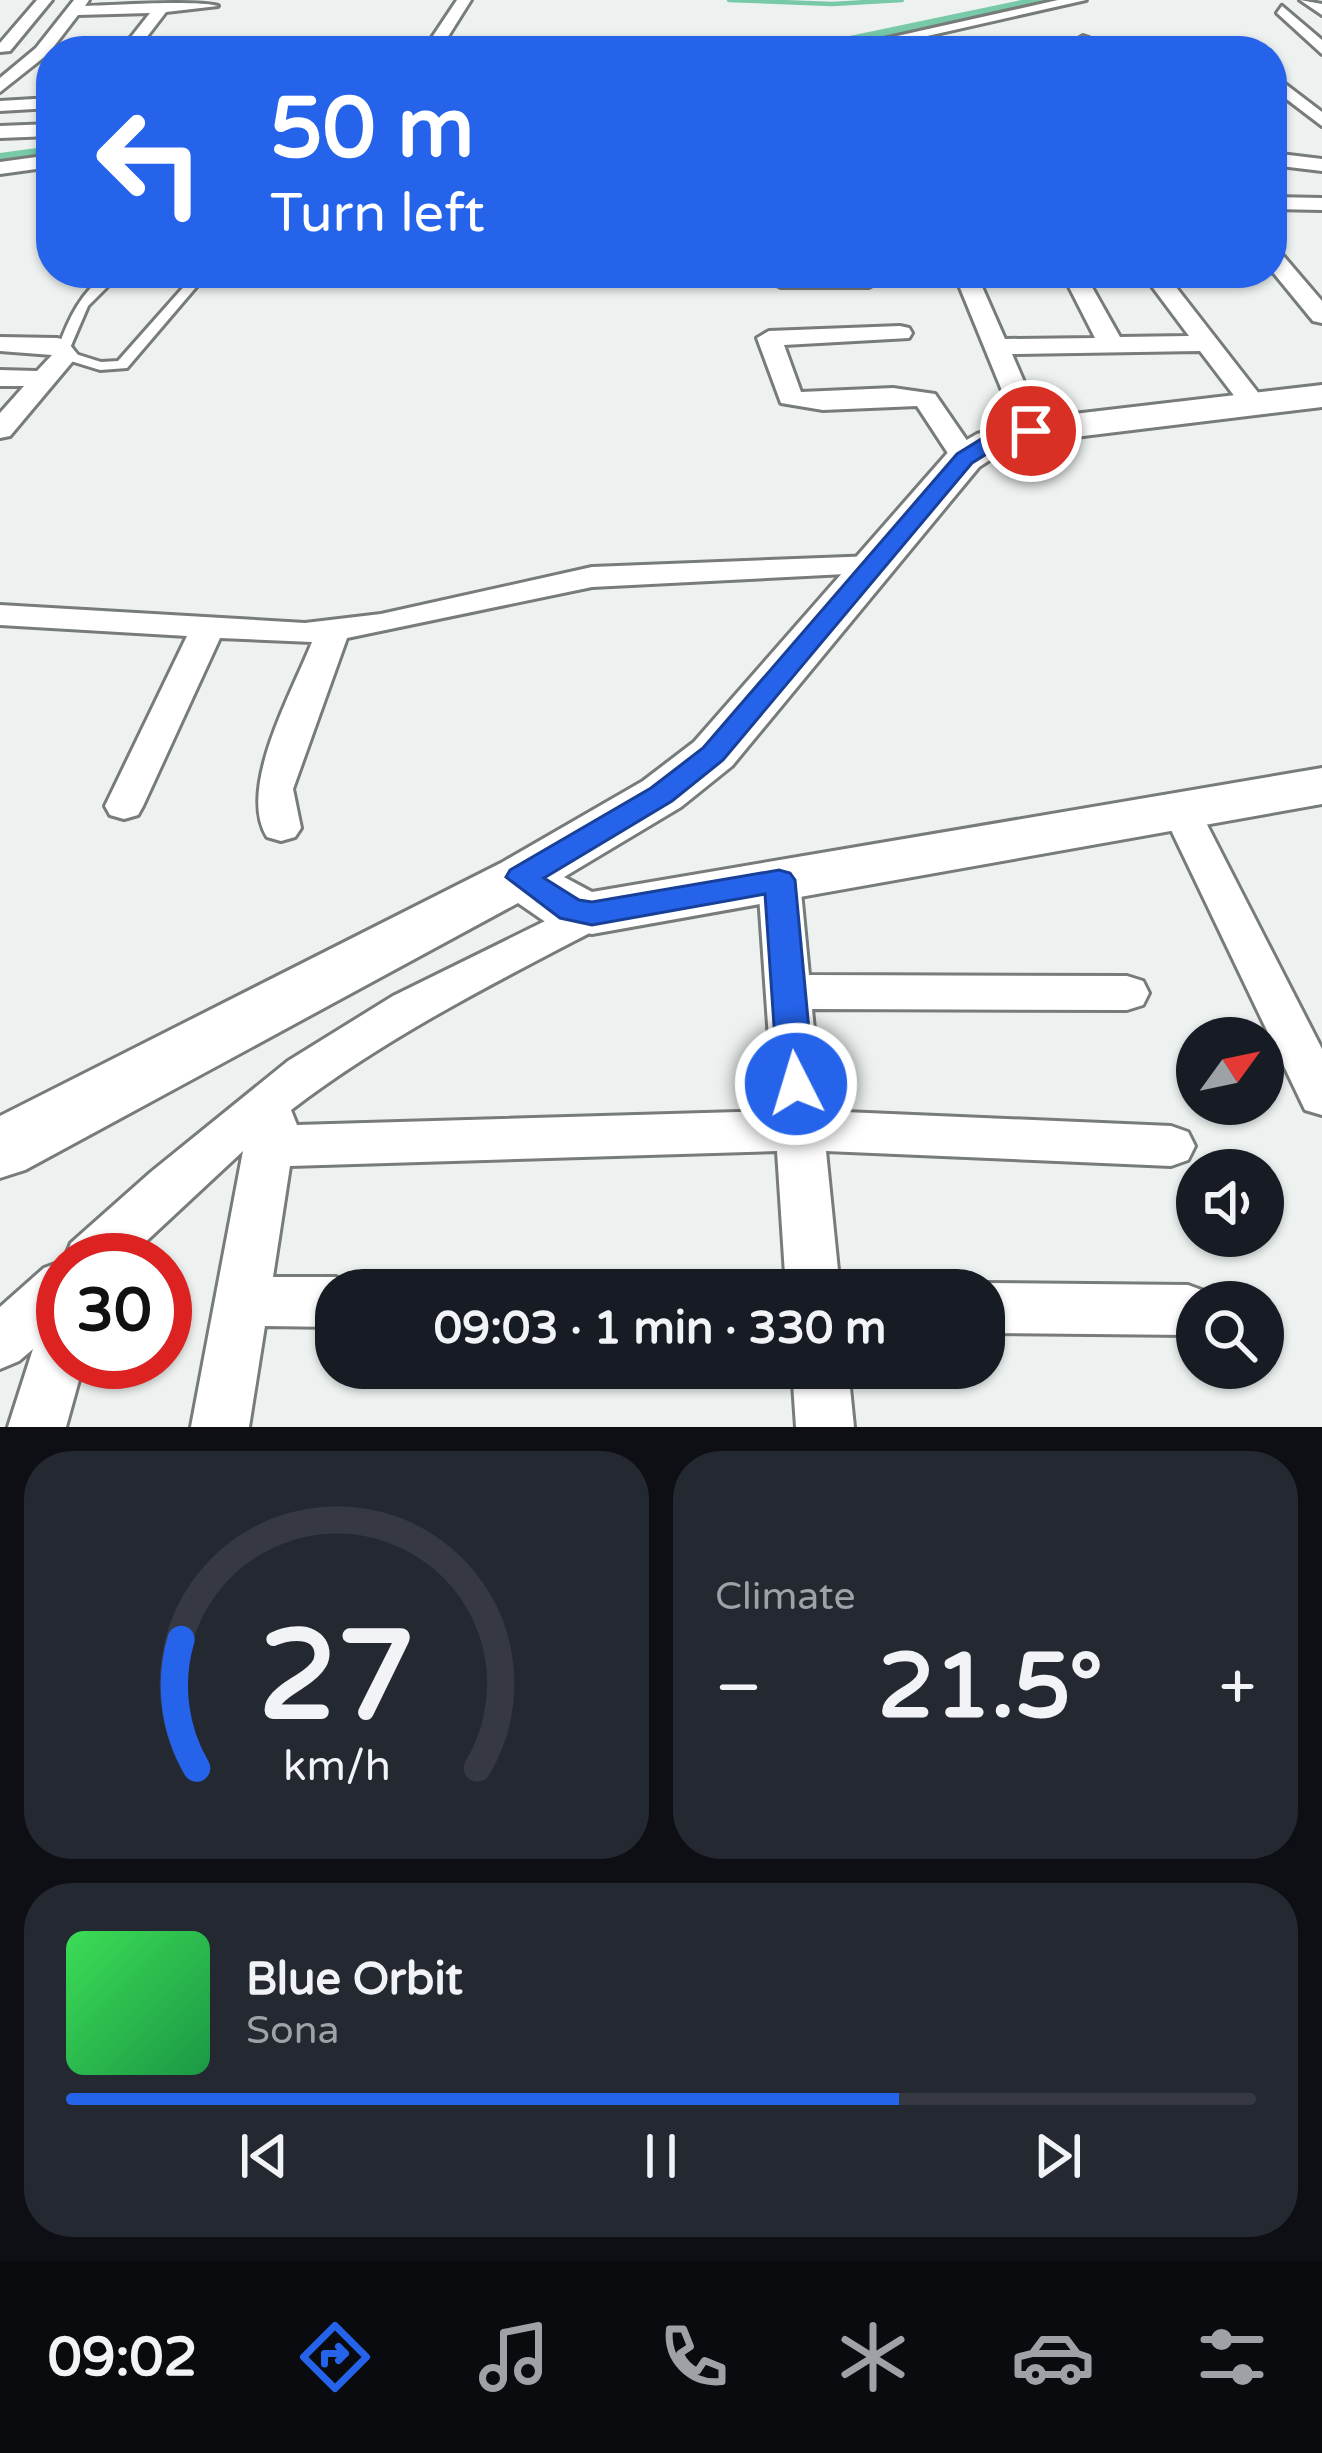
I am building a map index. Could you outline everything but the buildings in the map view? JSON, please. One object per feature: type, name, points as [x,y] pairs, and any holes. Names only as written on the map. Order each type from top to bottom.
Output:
[{"type":"main road","points":[[0,1149],[521,877],[662,794],[713,754],[965,458],[991,442],[1031,431],[1322,396]]},
{"type":"main road","points":[[521,877],[571,910],[592,913],[1322,786]]},
{"type":"street","points":[[2,48],[45,0]]},
{"type":"street","points":[[441,36],[464,0]]},
{"type":"street","points":[[910,36],[1079,0]]},
{"type":"street","points":[[1306,0],[1322,11]]},
{"type":"street","points":[[140,36],[165,4]]},
{"type":"street","points":[[57,36],[79,5],[211,6]]},
{"type":"street","points":[[1282,10],[1322,51],[1312,58],[1322,66]]},
{"type":"street","points":[[2,48],[36,50]]},
{"type":"street","points":[[3,84],[36,59]]},
{"type":"street","points":[[3,84],[29,80]]},
{"type":"street","points":[[1287,83],[1322,121]]},
{"type":"street","points":[[0,106],[36,104]]},
{"type":"street","points":[[0,132],[36,131]]},
{"type":"street","points":[[1287,160],[1322,164]]},
{"type":"street","points":[[0,168],[36,163]]},
{"type":"street","points":[[1287,165],[1322,199]]},
{"type":"street","points":[[1287,202],[1322,199]]},
{"type":"street","points":[[1287,275],[1322,316]]},
{"type":"street","points":[[799,288],[900,333]]},
{"type":"street","points":[[861,288],[842,307],[769,338],[790,397],[926,400],[965,458]]},
{"type":"street","points":[[970,288],[1031,431]]},
{"type":"street","points":[[1081,288],[1112,346]]},
{"type":"street","points":[[1165,288],[1254,404]]},
{"type":"street","points":[[996,347],[1207,343]]},
{"type":"street","points":[[0,344],[64,351]]},
{"type":"street","points":[[0,430],[64,351]]},
{"type":"street","points":[[0,378],[43,379]]},
{"type":"street","points":[[0,615],[206,631],[333,630],[592,578],[874,565]]},
{"type":"street","points":[[281,828],[274,789],[333,630]]},
{"type":"street","points":[[124,806],[206,631]]},
{"type":"street","points":[[1181,811],[1322,1096]]},
{"type":"street","points":[[779,880],[811,1269]]},
{"type":"street","points":[[120,1233],[214,1147],[362,1036],[592,913]]},
{"type":"street","points":[[788,992],[1127,993]]},
{"type":"street","points":[[220,1427],[278,1095]]},
{"type":"street","points":[[269,1146],[800,1130],[1172,1145]]},
{"type":"street","points":[[242,1301],[315,1302]]},
{"type":"street","points":[[1005,1308],[1176,1310]]},
{"type":"street","points":[[0,1343],[36,1310]]},
{"type":"street","points":[[37,1427],[48,1389]]},
{"type":"street","points":[[822,1389],[825,1427]]},
{"type":"lane","points":[[95,288],[79,308],[64,351],[100,366],[122,364],[189,288]]},
{"type":"waterway","points":[[729,0],[832,4],[902,0]]},
{"type":"waterway","points":[[886,36],[1054,0]]},
{"type":"waterway","points":[[0,162],[36,157]]},
{"type":"route","points":[[796,1084],[779,880],[592,913],[571,910],[521,877],[662,794],[713,754],[965,458],[991,442],[1031,431]]}]
